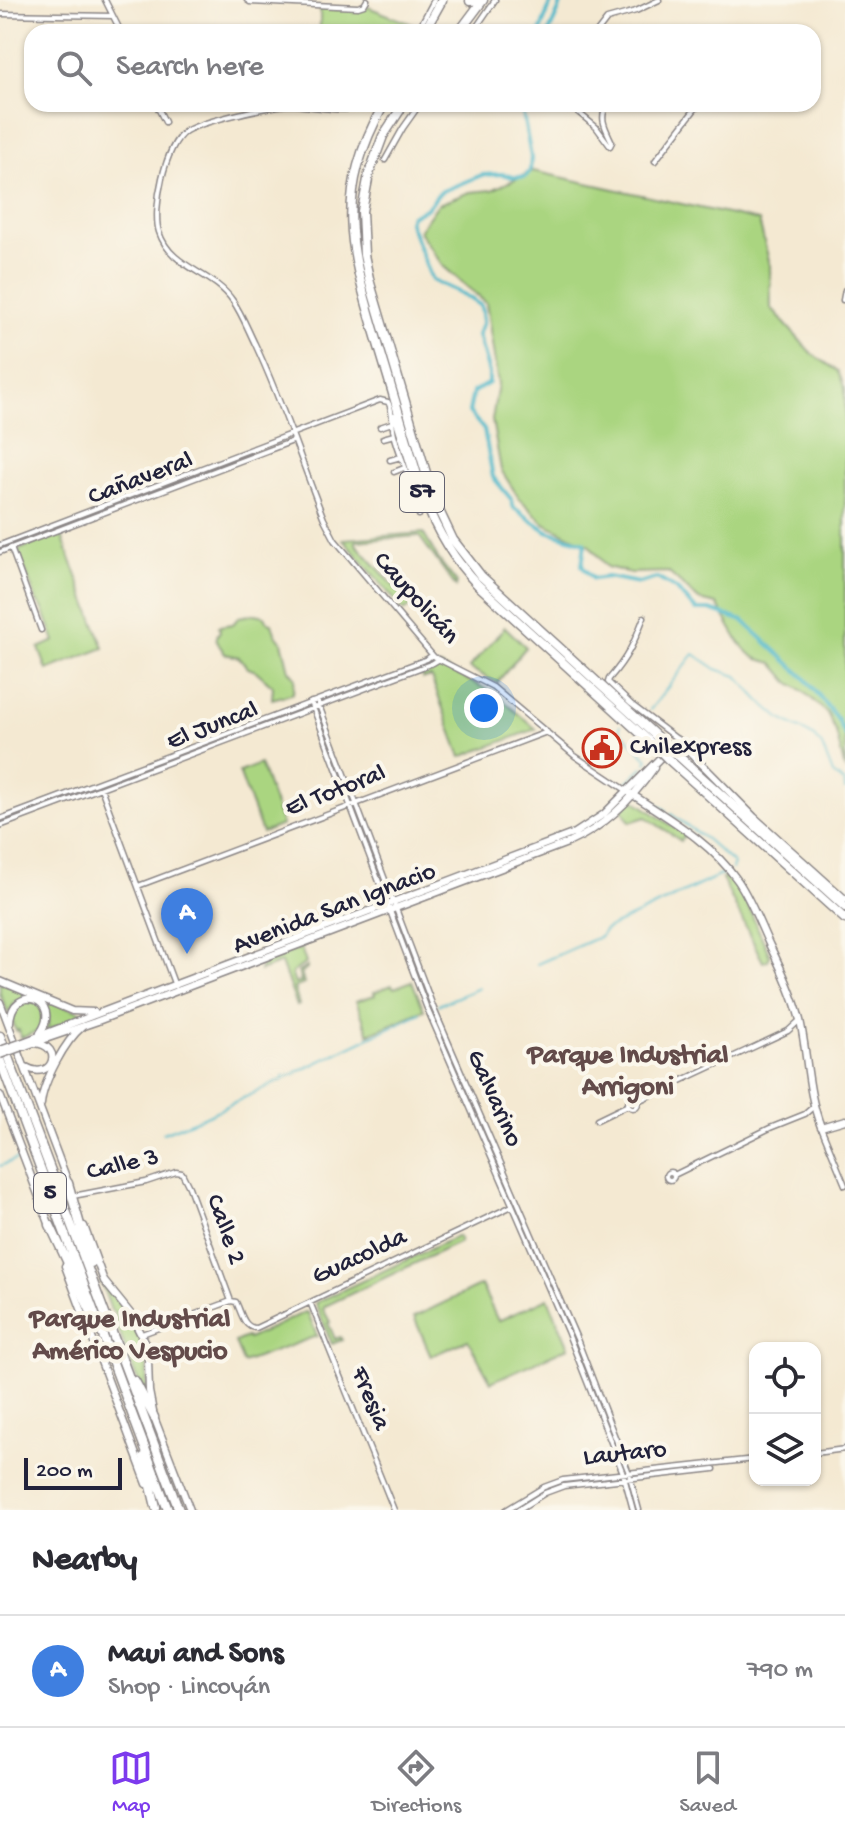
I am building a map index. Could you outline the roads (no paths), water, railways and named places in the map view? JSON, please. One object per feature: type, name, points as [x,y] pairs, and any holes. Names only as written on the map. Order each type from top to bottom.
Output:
[{"type":"highway","points":[[470,1],[482,0]]},
{"type":"highway","points":[[464,24],[482,0]]},
{"type":"highway","points":[[429,24],[437,2]]},
{"type":"highway","points":[[460,24],[461,15]]},
{"type":"highway","name":"57","points":[[380,112],[364,145],[356,173],[352,240],[360,279],[429,512],[447,547],[472,579],[845,919]]},
{"type":"highway","name":"57","points":[[399,112],[383,136],[369,174],[362,211],[363,246],[382,323],[441,518],[457,546],[481,576],[665,754],[845,907]]},
{"type":"highway","name":"5","points":[[0,1036],[179,1510]]},
{"type":"highway","name":"5","points":[[0,1055],[168,1510]]},
{"type":"highway","points":[[68,1183],[99,1297]]},
{"type":"highway","points":[[50,1225],[87,1306],[100,1326]]},
{"type":"highway","points":[[125,1367],[154,1417]]},
{"type":"highway","points":[[136,1421],[157,1508]]},
{"type":"main road","name":"Avenida San Ignacio","points":[[27,1044],[39,1035],[94,1019],[551,846],[577,840],[594,829],[678,740]]},
{"type":"main road","points":[[678,740],[754,817],[845,899]]},
{"type":"main road","name":"Caupolicán","points":[[629,792],[692,835],[728,869],[744,891],[783,972],[800,1020],[813,1107],[821,1127]]},
{"type":"main road","points":[[0,981],[72,1011],[102,1012]]},
{"type":"main road","name":"Avenida San Ignacio","points":[[0,1055],[85,1025],[102,1012],[176,988]]},
{"type":"main road","points":[[11,1030],[10,1016],[14,1006],[23,1000],[33,999],[42,1004],[47,1016],[39,1035]]},
{"type":"main road","points":[[0,1002],[104,1281],[130,1313],[142,1334],[148,1354],[149,1391],[154,1417],[190,1510]]},
{"type":"main road","points":[[41,1110],[42,1093],[63,1050],[71,1037],[85,1025]]},
{"type":"main road","points":[[24,1066],[40,1071],[52,1062],[48,1047],[27,1044]]},
{"type":"main road","points":[[0,1095],[157,1508]]},
{"type":"main road","points":[[0,1118],[14,1130]]},
{"type":"main road","points":[[821,1127],[845,1120]]},
{"type":"street","points":[[105,0],[117,24]]},
{"type":"street","points":[[247,0],[358,7],[367,0]]},
{"type":"street","points":[[478,24],[495,0]]},
{"type":"street","points":[[603,24],[607,19],[636,11],[659,0]]},
{"type":"street","points":[[422,24],[437,2]]},
{"type":"street","points":[[0,14],[113,16]]},
{"type":"street","points":[[160,112],[165,122]]},
{"type":"street","name":"Caupolicán","points":[[252,112],[194,127],[175,143],[157,211],[163,242],[179,261],[216,282],[233,301],[273,383],[331,535],[432,655],[493,687],[583,762],[629,792]]},
{"type":"street","points":[[385,160],[414,112]]},
{"type":"street","points":[[578,112],[596,127],[610,146],[612,142],[602,118],[604,112]]},
{"type":"street","points":[[655,161],[693,112]]},
{"type":"street","points":[[843,300],[845,290]]},
{"type":"street","name":"Cañaveral","points":[[0,552],[10,545],[293,438],[380,400],[388,402],[392,413]]},
{"type":"street","points":[[392,413],[394,435],[418,503],[419,515]]},
{"type":"street","points":[[392,413],[397,420],[411,470],[407,477]]},
{"type":"street","points":[[380,427],[392,423]]},
{"type":"street","points":[[383,438],[394,435]]},
{"type":"street","points":[[390,460],[401,457]]},
{"type":"street","points":[[394,472],[404,468]]},
{"type":"street","name":"Cañaveral","points":[[0,545],[10,545]]},
{"type":"street","points":[[10,545],[41,630]]},
{"type":"street","points":[[644,617],[626,659],[608,681],[631,704],[678,740]]},
{"type":"street","name":"El Juncal","points":[[0,826],[315,704],[432,655]]},
{"type":"street","name":"El Juncal","points":[[315,704],[438,660]]},
{"type":"street","name":"Galvarino","points":[[315,704],[470,1109],[627,1476],[633,1510]]},
{"type":"street","name":"El Totoral","points":[[138,886],[547,732]]},
{"type":"street","points":[[100,785],[176,988]]},
{"type":"street","name":"El Juncal","points":[[0,819],[100,785]]},
{"type":"street","name":"Galvarino","points":[[429,1005],[577,1339],[639,1510]]},
{"type":"street","points":[[597,1120],[628,1105],[635,1107],[638,1101],[788,1031],[800,1020]]},
{"type":"street","points":[[788,1031],[803,1034]]},
{"type":"street","points":[[674,1175],[805,1114],[813,1107]]},
{"type":"street","points":[[470,1109],[477,1108]]},
{"type":"street","points":[[805,1114],[816,1115]]},
{"type":"street","name":"Caupolicán","points":[[821,1127],[845,1185]]},
{"type":"street","name":"Calle 3","points":[[73,1196],[182,1173]]},
{"type":"street","name":"Calle 2","points":[[182,1173],[231,1301]]},
{"type":"street","name":"Guacolda","points":[[231,1301],[236,1302],[246,1324],[253,1328],[519,1203]]},
{"type":"street","points":[[142,1334],[231,1301]]},
{"type":"street","name":"Fresia","points":[[310,1302],[394,1510]]},
{"type":"street","points":[[821,1452],[845,1449]]},
{"type":"street","name":"Lautaro","points":[[518,1510],[553,1489],[564,1486],[749,1460]]},
{"type":"street","name":"Lautaro","points":[[506,1510],[553,1482],[714,1469]]},
{"type":"waterway","points":[[543,24],[552,0]]},
{"type":"waterway","points":[[553,24],[562,0]]},
{"type":"waterway","points":[[523,112],[531,157],[530,171],[525,177],[482,175],[440,192],[427,208],[411,216],[409,221],[432,280],[481,306],[483,321],[478,335],[489,383],[473,392],[469,412],[484,430],[493,477],[511,499],[514,508],[547,531],[585,543],[582,566],[593,579],[607,577],[639,583],[657,578],[676,589],[696,610],[710,610],[743,621],[805,678],[838,720],[845,736]]},
{"type":"waterway","points":[[650,710],[694,654],[716,669],[737,676],[781,719],[815,737],[833,774],[844,782],[845,790]]},
{"type":"waterway","points":[[620,725],[620,730],[648,759],[646,763]]},
{"type":"waterway","points":[[627,782],[643,767]]},
{"type":"waterway","points":[[640,792],[666,810]]},
{"type":"waterway","points":[[671,814],[734,864],[732,869]]},
{"type":"waterway","points":[[537,964],[601,936],[604,930],[727,872]]},
{"type":"waterway","points":[[438,1005],[479,988]]},
{"type":"waterway","points":[[163,1133],[204,1117],[420,1013]]},
{"type":"waterway","points":[[0,1166],[20,1158]]},
{"type":"place","name":"Chilexpress","points":[[602,748]]},
{"type":"place","name":"Maui and Sons","points":[[187,954]]},
{"type":"district","name":"Parque Industrial Arrigoni","points":[[628,1072]]},
{"type":"district","name":"Parque Industrial Américo Vespucio","points":[[130,1336]]}]
